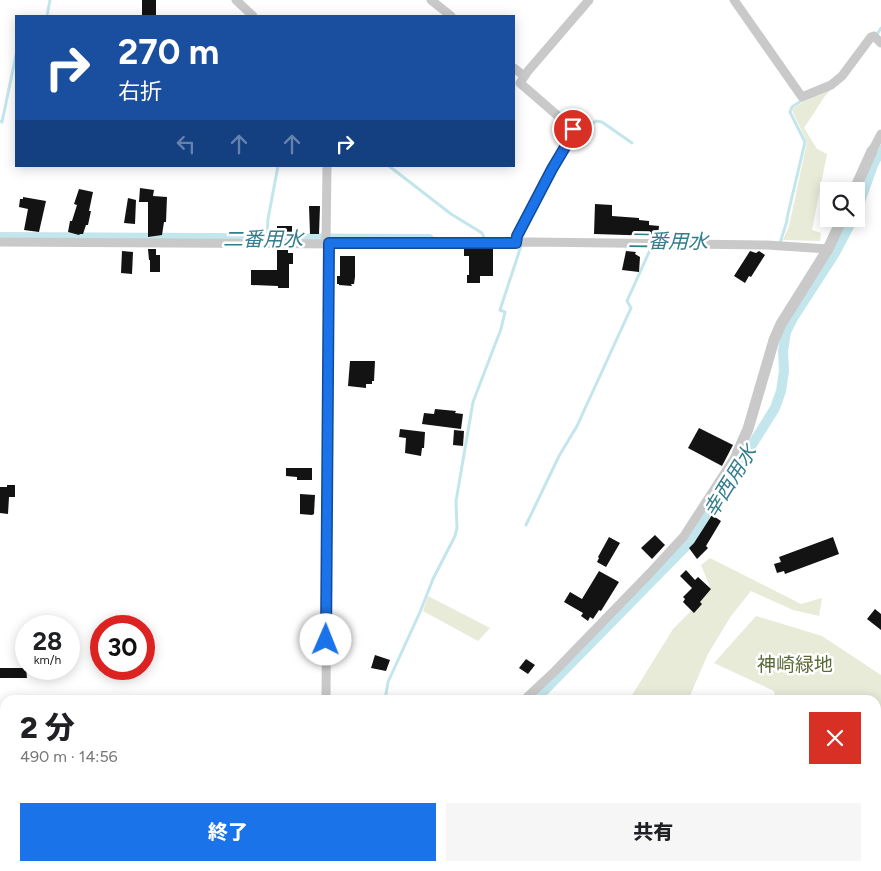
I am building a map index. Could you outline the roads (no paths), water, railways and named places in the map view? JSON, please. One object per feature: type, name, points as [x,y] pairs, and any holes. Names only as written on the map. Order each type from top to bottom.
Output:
[{"type":"street","points":[[236,0],[252,15]]},
{"type":"street","points":[[432,0],[450,15]]},
{"type":"street","points":[[516,243],[517,236],[552,169],[574,132],[573,129],[520,83],[589,0]]},
{"type":"street","points":[[734,0],[802,97],[831,85],[842,76],[871,37],[878,38]]},
{"type":"street","points":[[515,69],[524,76]]},
{"type":"street","points":[[858,182],[881,134]]},
{"type":"street","points":[[326,695],[327,167]]},
{"type":"street","points":[[529,695],[644,580],[684,536],[737,454],[748,429],[766,363],[777,332],[828,249],[838,227]]},
{"type":"street","points":[[0,242],[327,240],[767,246],[828,249]]},
{"type":"waterway","points":[[47,15],[50,0]]},
{"type":"waterway","points":[[876,36],[881,28]]},
{"type":"waterway","points":[[0,121],[2,122],[15,60]]},
{"type":"waterway","points":[[780,243],[787,221],[805,142],[790,112],[792,107],[804,99]]},
{"type":"waterway","points":[[576,132],[579,133],[596,121],[602,122],[632,143]]},
{"type":"waterway","name":"幸西用水","points":[[865,188],[881,150]]},
{"type":"waterway","points":[[267,239],[268,219],[278,167]]},
{"type":"waterway","points":[[390,167],[451,214],[482,233],[485,240]]},
{"type":"waterway","name":"幸西用水","points":[[540,695],[694,538],[775,408],[781,391],[784,371],[783,351],[786,332],[835,253],[849,227]]},
{"type":"waterway","name":"二番用水","points":[[0,237],[429,239]]},
{"type":"waterway","points":[[386,695],[388,682],[433,579],[455,536],[457,528],[456,501],[473,402],[501,329],[505,312],[500,310],[521,246]]},
{"type":"waterway","points":[[526,525],[559,456],[577,426],[631,308],[627,301],[650,250]]},
{"type":"park label","name":"神崎緑地","points":[[795,664]]}]
